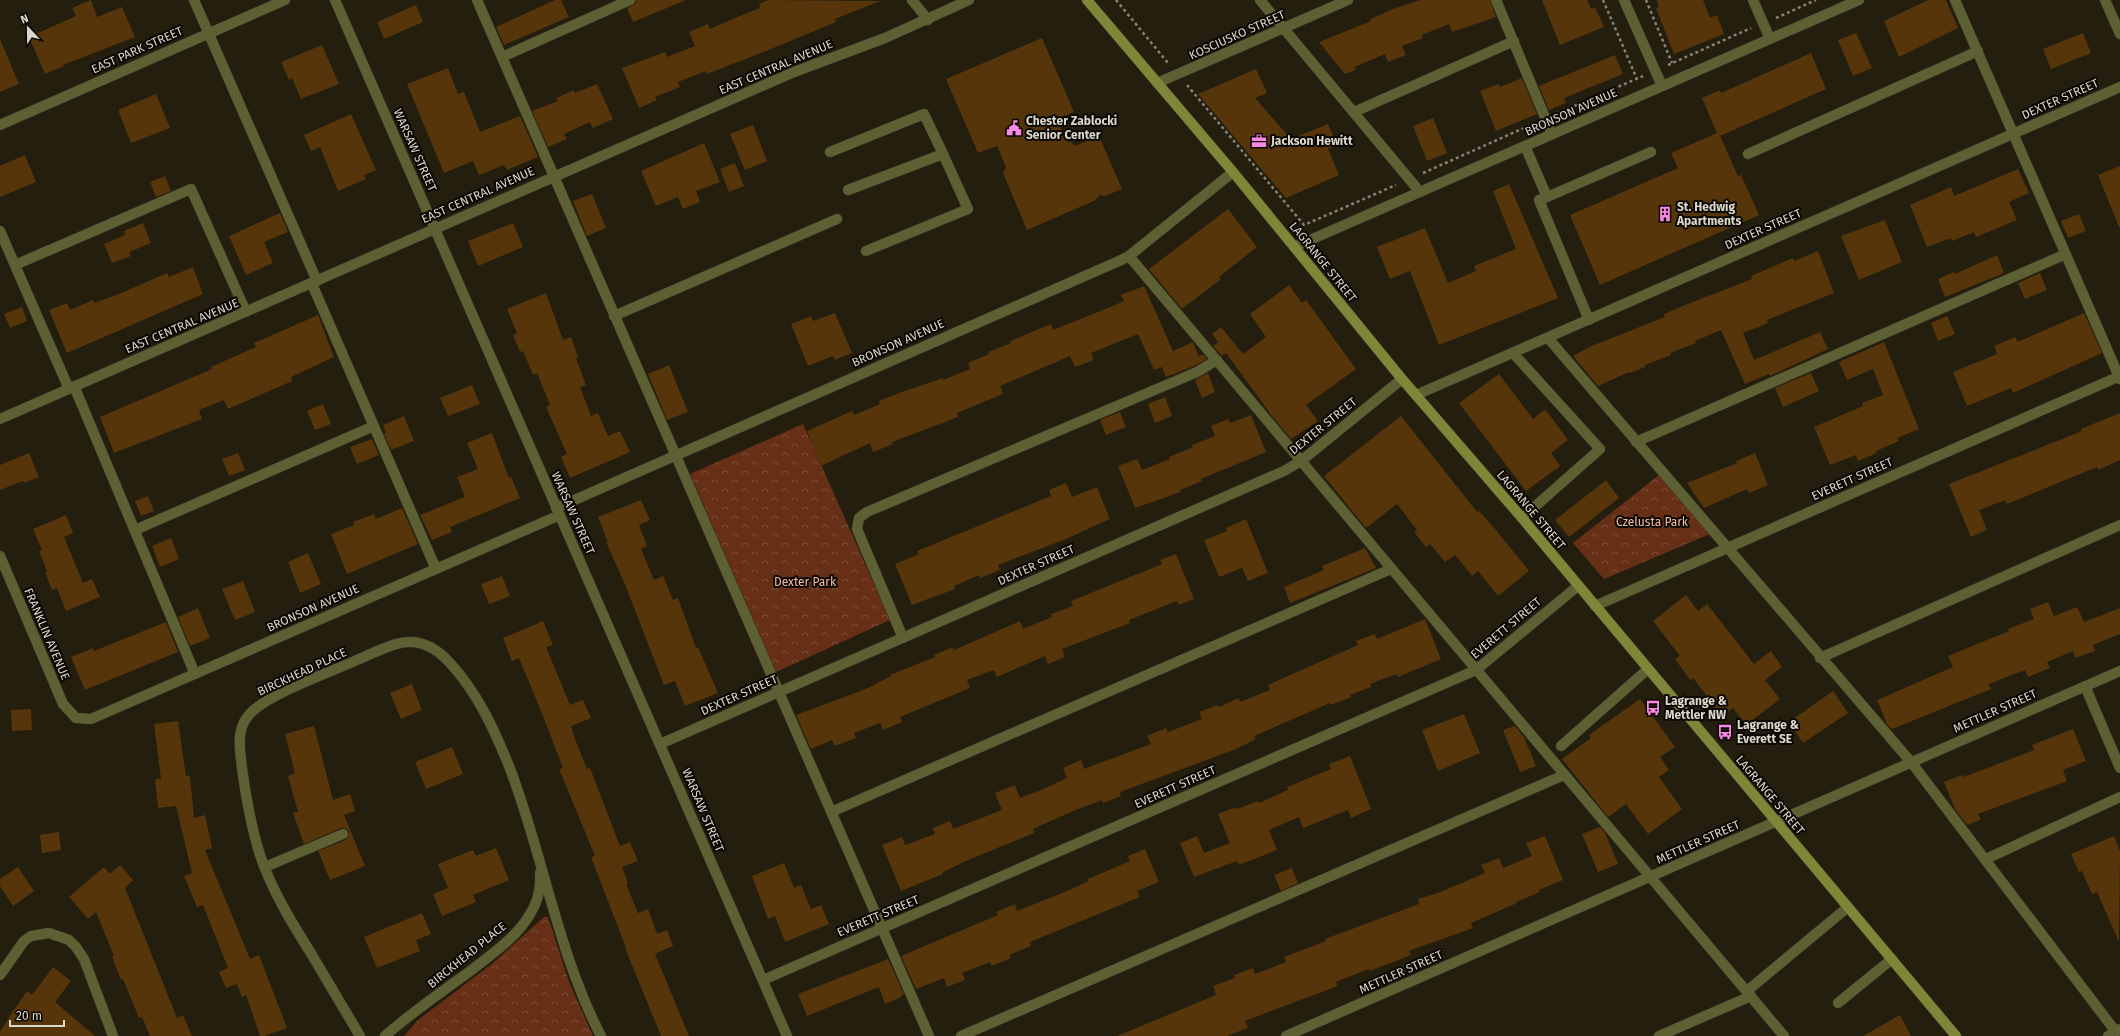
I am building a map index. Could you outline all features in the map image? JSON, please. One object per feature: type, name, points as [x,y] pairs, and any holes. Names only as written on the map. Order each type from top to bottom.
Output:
[{"type":"main road","name":"LAGRANGE STREET","points":[[1087,0],[1232,172],[1416,395],[1522,518],[1956,1036]]},
{"type":"street","points":[[194,0],[436,569]]},
{"type":"street","name":"EAST PARK STREET","points":[[0,125],[285,0]]},
{"type":"street","name":"WARSAW STREET","points":[[335,0],[787,1036]]},
{"type":"street","points":[[477,0],[830,812],[930,1036]]},
{"type":"street","points":[[502,57],[630,0]]},
{"type":"street","points":[[912,0],[928,20]]},
{"type":"street","name":"EAST CENTRAL AVENUE","points":[[0,419],[794,72],[928,20],[969,0]]},
{"type":"street","points":[[1260,0],[1420,192]]},
{"type":"street","name":"KOSCIUSKO STREET","points":[[1157,83],[1348,0]]},
{"type":"street","points":[[1496,0],[1552,134]]},
{"type":"street","points":[[1624,0],[1662,86]]},
{"type":"street","points":[[1753,0],[1770,39]]},
{"type":"street","name":"BRONSON AVENUE","points":[[1294,247],[1859,0]]},
{"type":"street","points":[[1955,0],[2120,377]]},
{"type":"street","points":[[2105,0],[2120,34]]},
{"type":"street","points":[[1354,112],[1514,42]]},
{"type":"street","points":[[1748,154],[1978,51]]},
{"type":"street","name":"DEXTER STREET","points":[[1416,395],[2120,87]]},
{"type":"street","points":[[830,152],[924,114],[968,209],[866,251]]},
{"type":"street","points":[[1525,146],[1547,197]]},
{"type":"street","points":[[1589,320],[1539,200],[1651,152]]},
{"type":"street","points":[[848,190],[943,154]]},
{"type":"street","name":"BRONSON AVENUE","points":[[76,718],[91,719],[436,569],[675,456],[1129,256],[1232,172]]},
{"type":"street","points":[[15,266],[191,189],[246,312]]},
{"type":"street","points":[[614,316],[837,219]]},
{"type":"street","points":[[0,231],[135,530],[196,674]]},
{"type":"street","points":[[1636,442],[2066,254]]},
{"type":"street","points":[[1129,256],[1784,1036]]},
{"type":"street","points":[[1548,338],[1820,658],[1911,762],[1986,859],[2115,1032]]},
{"type":"street","points":[[1513,352],[1600,449],[1522,518]]},
{"type":"street","points":[[903,638],[857,529],[859,518],[867,512],[1197,372],[1217,360]]},
{"type":"street","name":"EVERETT STREET","points":[[1595,606],[2120,377]]},
{"type":"street","name":"DEXTER STREET","points":[[660,744],[1284,471],[1301,461],[1402,378]]},
{"type":"street","points":[[135,530],[374,426]]},
{"type":"street","points":[[1820,658],[2120,525]]},
{"type":"street","name":"FRANKLIN AVENUE","points":[[0,556],[63,704],[68,712],[76,718]]},
{"type":"street","points":[[830,812],[1391,569]]},
{"type":"street","name":"EVERETT STREET","points":[[763,980],[1476,670],[1578,586]]},
{"type":"street","name":"BIRCKHEAD PLACE","points":[[360,1036],[289,918],[265,867],[251,823],[245,789],[240,730],[248,715],[261,704],[277,695],[386,648],[407,641],[422,644],[439,652],[462,677],[483,709],[510,768],[538,853],[574,973],[601,1036]]},
{"type":"street","points":[[1561,746],[1648,669]]},
{"type":"street","name":"METTLER STREET","points":[[1286,1036],[2120,670]]},
{"type":"street","points":[[2085,686],[2120,768]]},
{"type":"street","points":[[961,1036],[1564,775]]},
{"type":"street","points":[[1986,859],[2120,797]]},
{"type":"street","points":[[265,867],[343,834]]},
{"type":"street","name":"BIRCKHEAD PLACE","points":[[385,1036],[488,957],[524,923],[537,900],[540,885],[538,853]]},
{"type":"street","points":[[1659,1036],[1749,994],[1848,907]]},
{"type":"street","points":[[0,975],[24,941],[31,936],[49,933],[69,940],[84,959],[113,1036]]},
{"type":"street","points":[[1838,1003],[1892,959]]},
{"type":"path","points":[[1116,0],[1177,75],[1304,225],[1816,0]]},
{"type":"path","points":[[1604,0],[1643,94]]},
{"type":"path","points":[[1646,0],[1672,63],[1680,78]]},
{"type":"green space","name":"Dexter Park","points":[[803,424],[890,620],[776,672],[690,474]]},
{"type":"green space","name":"Czelusta Park","points":[[1659,475],[1710,534],[1604,579],[1573,543]]},
{"type":"green space","points":[[544,917],[548,917],[569,982],[593,1036],[404,1036],[418,1020],[493,963]]},
{"type":"building","points":[[91,0],[97,17],[122,7],[135,37],[63,65],[64,66],[45,74],[29,37],[76,16],[72,8]]},
{"type":"building","points":[[555,0],[561,0],[569,17],[504,45],[496,27]]},
{"type":"building","points":[[636,0],[686,0],[633,22],[627,8],[635,4]]},
{"type":"building","points":[[768,0],[880,1],[835,19],[836,22],[771,49],[707,74],[706,71],[678,82],[680,87],[655,97],[657,100],[639,108],[622,68],[665,52],[667,57],[695,46],[689,32],[708,24],[710,29],[760,8],[759,4]]},
{"type":"building","points":[[1421,0],[1490,0],[1496,17],[1452,32],[1449,24],[1422,35],[1423,38],[1402,46],[1406,55],[1388,62],[1385,54],[1355,67],[1356,70],[1345,74],[1319,42],[1371,21],[1371,19],[1393,9]]},
{"type":"building","points":[[1542,0],[1587,0],[1591,9],[1595,7],[1604,27],[1560,45]]},
{"type":"building","points":[[1657,0],[1703,0],[1710,18],[1717,15],[1724,34],[1674,54],[1656,8],[1659,7]]},
{"type":"building","points":[[1928,0],[1946,0],[1958,28],[1899,57],[1884,21]]},
{"type":"building","points":[[416,5],[423,22],[384,39],[377,22]]},
{"type":"building","points":[[1856,33],[1872,68],[1853,76],[1838,40]]},
{"type":"building","points":[[2083,33],[2091,53],[2051,69],[2043,49]]},
{"type":"building","name":"Chester Zablocki Senior Center","points":[[1042,38],[1074,112],[1057,119],[1066,141],[1071,142],[1075,146],[1099,136],[1122,189],[1105,196],[1100,195],[1094,201],[1027,230],[1003,173],[1006,167],[997,146],[978,153],[946,79]]},
{"type":"building","points":[[0,39],[19,84],[0,92]]},
{"type":"building","points":[[322,45],[339,84],[301,99],[292,78],[289,80],[281,62]]},
{"type":"building","name":"St. Hedwig Apartments","points":[[1811,53],[1826,89],[1720,136],[1738,176],[1741,175],[1759,215],[1600,285],[1570,215],[1678,168],[1671,153],[1717,133],[1702,98],[1720,90],[1721,93]]},
{"type":"building","points":[[1615,55],[1623,74],[1564,98],[1566,103],[1549,110],[1539,86]]},
{"type":"building","points":[[448,68],[458,94],[464,92],[480,132],[520,116],[538,157],[507,170],[504,165],[479,175],[473,161],[444,173],[407,84]]},
{"type":"building","points":[[1256,69],[1267,93],[1255,98],[1291,139],[1328,124],[1337,145],[1328,149],[1339,175],[1286,198],[1198,94]]},
{"type":"building","points":[[1522,78],[1537,114],[1496,131],[1480,91],[1499,84],[1500,87]]},
{"type":"building","points":[[597,84],[613,119],[593,128],[590,122],[564,134],[567,139],[548,147],[532,111],[558,101],[556,98],[574,90],[575,93]]},
{"type":"building","points":[[156,94],[170,128],[131,143],[118,110]]},
{"type":"building","points":[[351,114],[376,170],[364,175],[366,179],[338,191],[320,147],[311,151],[304,135]]},
{"type":"building","points":[[1433,118],[1447,153],[1427,161],[1413,126]]},
{"type":"building","points":[[753,125],[767,161],[745,170],[730,134]]},
{"type":"building","points":[[704,143],[720,182],[696,191],[700,202],[683,209],[678,197],[656,206],[641,171]]},
{"type":"building","points":[[25,155],[36,182],[0,197],[0,166]]},
{"type":"building","points":[[735,163],[744,186],[729,192],[720,169]]},
{"type":"building","points":[[2120,166],[2120,227],[2119,227],[2098,175]]},
{"type":"building","points":[[2018,169],[2029,193],[2009,202],[2017,220],[1976,237],[1974,232],[1952,241],[1951,238],[1927,247],[1910,205],[1951,187],[1954,196]]},
{"type":"building","points":[[165,176],[171,191],[156,197],[150,182]]},
{"type":"building","points":[[1509,184],[1558,298],[1439,345],[1410,271],[1390,279],[1377,247],[1425,228],[1448,283],[1476,271],[1474,266],[1516,249],[1493,191]]},
{"type":"building","points":[[592,194],[606,228],[587,236],[573,201]]},
{"type":"building","points":[[1228,209],[1257,247],[1219,277],[1221,279],[1182,309],[1149,269]]},
{"type":"building","points":[[280,213],[288,232],[264,242],[273,263],[246,275],[229,236]]},
{"type":"building","points":[[2079,214],[2086,231],[2068,238],[2061,221]]},
{"type":"building","points":[[1885,220],[1902,262],[1859,280],[1841,236]]},
{"type":"building","points":[[143,223],[151,243],[129,252],[131,256],[112,263],[104,244],[125,235],[124,231]]},
{"type":"building","points":[[513,223],[523,247],[478,266],[468,241]]},
{"type":"building","points":[[1818,251],[1834,293],[1767,320],[1768,323],[1743,333],[1754,360],[1820,332],[1828,349],[1770,376],[1769,374],[1745,384],[1721,330],[1695,341],[1696,343],[1670,353],[1671,355],[1645,365],[1645,367],[1630,373],[1629,372],[1598,386],[1573,356],[1589,347],[1665,317],[1664,314],[1752,279],[1751,276],[1793,258],[1794,261]]},
{"type":"building","points":[[1997,255],[2004,273],[1945,297],[1938,279],[1954,272],[1955,274]]},
{"type":"building","points":[[193,267],[203,294],[67,353],[49,310],[67,303],[70,310],[93,300],[94,303],[167,273],[169,277]]},
{"type":"building","points":[[2040,273],[2047,290],[2025,299],[2018,283]]},
{"type":"building","points":[[1289,285],[1302,303],[1306,300],[1356,369],[1306,405],[1318,421],[1291,439],[1272,416],[1226,353],[1222,356],[1213,346],[1218,342],[1212,334],[1221,327],[1243,354],[1266,337],[1250,314]]},
{"type":"building","points":[[1144,286],[1173,351],[1193,342],[1199,357],[1203,354],[1207,359],[1166,377],[1162,367],[1154,370],[1138,334],[1091,353],[1094,360],[1075,367],[1070,356],[1000,386],[1003,394],[957,413],[958,417],[892,442],[893,444],[873,452],[870,443],[821,466],[807,431],[852,411],[854,415],[880,404],[879,401],[899,393],[943,378],[943,380],[970,369],[968,363],[989,354],[988,352],[1011,343],[1010,341],[1051,324],[1053,330],[1103,310],[1124,301],[1121,295]]},
{"type":"building","points":[[546,293],[563,340],[571,337],[578,357],[576,358],[586,385],[580,387],[591,416],[598,413],[608,436],[620,431],[630,452],[570,478],[561,457],[567,454],[546,407],[550,405],[537,373],[533,375],[523,351],[520,352],[513,335],[517,333],[507,309]]},
{"type":"building","points":[[22,307],[27,321],[10,328],[4,314]]},
{"type":"building","points":[[835,313],[852,353],[835,360],[833,356],[808,366],[791,324],[811,316],[813,321]]},
{"type":"building","points":[[2084,313],[2102,353],[2013,393],[2011,388],[1967,406],[1953,372],[1997,354],[1994,346],[2015,337],[2018,342]]},
{"type":"building","points":[[318,315],[334,357],[291,377],[292,381],[228,409],[224,400],[199,410],[202,419],[114,453],[100,417],[212,369],[211,367],[256,347],[254,343]]},
{"type":"building","points":[[1947,316],[1955,334],[1938,341],[1931,323]]},
{"type":"building","points":[[1884,342],[1919,429],[1897,438],[1899,441],[1858,461],[1856,455],[1830,465],[1814,427],[1863,406],[1862,403],[1883,395],[1873,369],[1847,380],[1839,362]]},
{"type":"building","points":[[669,365],[688,412],[667,420],[648,374]]},
{"type":"building","points":[[1208,373],[1215,392],[1202,398],[1195,380]]},
{"type":"building","points":[[1811,373],[1819,391],[1783,407],[1775,388]]},
{"type":"building","points":[[1499,374],[1533,419],[1545,409],[1568,440],[1551,453],[1560,466],[1526,491],[1459,403]]},
{"type":"building","points":[[472,385],[480,404],[448,416],[440,398]]},
{"type":"building","points":[[1165,397],[1172,416],[1155,423],[1148,404]]},
{"type":"building","points":[[323,404],[331,424],[315,430],[307,411]]},
{"type":"building","points":[[1120,412],[1126,427],[1106,435],[1100,420]]},
{"type":"building","points":[[2120,413],[2120,460],[2098,470],[2097,467],[2007,504],[2005,500],[1979,510],[1987,530],[1971,537],[1949,484],[2082,431],[2081,429]]},
{"type":"building","points":[[1251,415],[1266,452],[1201,479],[1202,481],[1180,490],[1181,492],[1135,508],[1118,466],[1137,459],[1142,470],[1170,459],[1169,457],[1193,447],[1192,445],[1215,436],[1211,426],[1228,419],[1230,423]]},
{"type":"building","points":[[404,416],[414,441],[391,450],[384,434],[386,433],[383,425]]},
{"type":"building","points":[[1401,416],[1477,512],[1479,511],[1495,529],[1529,571],[1498,596],[1478,571],[1472,576],[1455,555],[1445,562],[1430,544],[1426,547],[1414,532],[1417,530],[1397,504],[1366,528],[1324,476]]},
{"type":"building","points":[[492,433],[509,478],[511,477],[520,498],[450,527],[452,532],[432,540],[420,515],[465,497],[457,477],[478,469],[467,443]]},
{"type":"building","points":[[372,439],[379,455],[357,464],[350,447]]},
{"type":"building","points":[[29,453],[39,477],[24,483],[23,481],[0,490],[0,465]]},
{"type":"building","points":[[238,453],[245,470],[229,476],[222,459]]},
{"type":"building","points":[[1755,453],[1768,485],[1749,493],[1747,489],[1704,508],[1687,483],[1737,463],[1736,461]]},
{"type":"building","points":[[1606,480],[1619,498],[1569,537],[1555,520]]},
{"type":"building","points":[[1066,483],[1072,497],[1097,487],[1110,519],[1066,539],[998,565],[1000,570],[980,578],[979,575],[954,586],[955,589],[912,605],[895,564],[919,554],[917,551],[1051,496],[1049,490]]},
{"type":"building","points":[[148,496],[154,511],[141,516],[135,501]]},
{"type":"building","points":[[641,500],[650,520],[639,525],[647,546],[641,549],[654,580],[663,576],[673,600],[678,598],[696,648],[698,647],[718,693],[685,706],[675,681],[664,685],[626,587],[606,542],[608,542],[598,517]]},
{"type":"building","points":[[402,508],[418,544],[347,574],[331,534],[354,525],[353,522],[374,514],[376,519]]},
{"type":"building","points":[[66,515],[73,533],[64,537],[83,583],[92,579],[100,597],[66,611],[57,588],[52,590],[45,572],[47,571],[39,551],[42,550],[33,529]]},
{"type":"building","points":[[1246,519],[1268,573],[1248,581],[1242,568],[1219,577],[1204,540],[1227,531],[1226,528]]},
{"type":"building","points":[[171,538],[179,559],[160,567],[152,546]]},
{"type":"building","points":[[1365,548],[1376,568],[1290,603],[1284,587],[1324,570],[1322,566]]},
{"type":"building","points":[[308,553],[321,584],[300,593],[288,562]]},
{"type":"building","points":[[1176,554],[1194,599],[1179,605],[1177,601],[1129,620],[1130,623],[1062,649],[1065,657],[1048,664],[1045,656],[997,677],[994,670],[967,680],[970,688],[900,717],[902,722],[883,730],[880,723],[854,733],[856,738],[835,746],[832,740],[811,749],[796,715],[866,689],[891,676],[890,675],[935,657],[934,655],[953,647],[954,650],[1020,621],[1023,629],[1052,617],[1051,614],[1073,606],[1071,601],[1162,564],[1160,560]]},
{"type":"building","points":[[502,576],[510,596],[489,604],[481,584]]},
{"type":"building","points":[[243,581],[255,612],[235,620],[222,589]]},
{"type":"building","points":[[1686,595],[1698,611],[1707,604],[1754,664],[1771,651],[1782,667],[1765,680],[1780,699],[1746,725],[1733,708],[1722,716],[1693,678],[1690,680],[1675,659],[1680,656],[1653,621]]},
{"type":"building","points":[[2048,602],[2054,616],[2077,607],[2084,622],[2120,608],[2120,634],[2093,645],[2095,651],[2075,658],[2073,651],[2047,662],[2050,668],[2028,677],[2025,670],[1989,684],[1991,689],[1892,729],[1887,724],[1877,700],[1953,667],[1948,656],[2034,619],[2030,609]]},
{"type":"building","points":[[198,608],[210,638],[190,646],[178,617]]},
{"type":"building","points":[[1425,619],[1441,659],[1398,677],[1396,674],[1370,684],[1371,687],[1350,695],[1351,697],[1331,705],[1330,703],[1254,736],[1256,739],[1236,749],[1120,792],[1121,796],[1103,803],[1102,800],[1073,811],[1033,829],[1034,833],[966,861],[943,872],[943,874],[901,891],[882,845],[902,837],[905,845],[935,834],[933,828],[950,821],[953,829],[1002,810],[995,793],[1015,785],[1020,798],[1043,789],[1067,778],[1063,768],[1081,760],[1084,769],[1151,744],[1147,736],[1166,728],[1168,732],[1202,719],[1199,712],[1218,705],[1219,707],[1239,698],[1240,702],[1270,690],[1268,685],[1358,645],[1356,641],[1375,634],[1377,639]]},
{"type":"building","points":[[543,621],[553,645],[546,647],[570,705],[583,700],[591,718],[571,726],[575,739],[587,769],[590,768],[620,846],[630,842],[638,861],[622,867],[628,883],[626,884],[638,913],[648,909],[657,934],[667,930],[673,946],[655,954],[689,1036],[661,1036],[625,948],[591,857],[595,856],[559,769],[563,768],[543,716],[519,658],[512,661],[503,638]]},
{"type":"building","points":[[166,622],[178,652],[85,690],[71,657],[93,648],[94,651]]},
{"type":"building","points":[[412,684],[422,710],[401,719],[390,693]]},
{"type":"building","points":[[1833,691],[1848,713],[1803,743],[1789,722]]},
{"type":"building","points":[[1640,699],[1675,747],[1660,757],[1669,770],[1659,777],[1682,809],[1648,834],[1626,804],[1608,817],[1562,759],[1591,738],[1589,735]]},
{"type":"building","points":[[31,709],[32,730],[12,731],[11,710]]},
{"type":"building","points":[[1464,714],[1480,753],[1438,771],[1422,730]]},
{"type":"building","points":[[178,721],[186,776],[190,776],[194,818],[205,815],[212,848],[205,850],[250,959],[259,955],[287,1028],[264,1036],[260,1036],[246,995],[242,997],[237,984],[226,988],[219,972],[228,968],[203,905],[197,907],[184,876],[192,873],[176,806],[158,808],[155,779],[161,779],[154,724]]},
{"type":"building","points":[[314,726],[333,800],[350,794],[355,811],[344,815],[365,866],[330,880],[318,851],[346,840],[349,832],[347,829],[341,828],[304,844],[293,813],[298,812],[288,776],[295,773],[285,734]]},
{"type":"building","points":[[1515,726],[1524,737],[1536,766],[1520,772],[1503,730]]},
{"type":"building","points":[[2073,729],[2086,761],[2063,770],[2067,781],[1978,814],[1981,820],[1967,825],[1955,809],[1944,782],[1962,775],[1964,777],[2034,750],[2032,745]]},
{"type":"building","points":[[452,747],[463,774],[426,789],[415,762]]},
{"type":"building","points":[[1350,756],[1371,809],[1351,818],[1348,810],[1303,828],[1299,817],[1269,830],[1277,850],[1239,865],[1237,861],[1194,877],[1180,843],[1197,836],[1204,853],[1230,843],[1218,814],[1258,801],[1259,803],[1288,790],[1287,787],[1331,769],[1329,764]]},
{"type":"building","points":[[1600,827],[1605,833],[1618,864],[1598,872],[1582,834]]},
{"type":"building","points":[[59,832],[61,850],[42,853],[40,835]]},
{"type":"building","points":[[1545,836],[1563,880],[1539,890],[1540,892],[1516,902],[1517,903],[1471,923],[1473,928],[1409,951],[1411,955],[1336,982],[1338,986],[1245,1021],[1248,1028],[1227,1036],[1117,1036],[1216,995],[1213,986],[1235,978],[1234,975],[1253,968],[1255,974],[1286,962],[1284,957],[1326,941],[1325,939],[1419,904],[1418,899],[1438,893],[1485,873],[1481,865],[1499,858],[1503,868],[1532,856],[1526,843]]},
{"type":"building","points":[[2114,836],[2120,851],[2119,942],[2097,892],[2092,894],[2082,871],[2079,872],[2071,854]]},
{"type":"building","points":[[496,848],[509,880],[473,895],[476,902],[442,916],[433,894],[448,888],[438,864],[473,850],[476,856]]},
{"type":"building","points":[[1145,849],[1159,882],[1137,891],[1140,897],[1030,942],[1031,946],[1009,955],[1011,958],[992,966],[990,962],[962,973],[965,980],[947,987],[944,978],[916,989],[901,956],[998,915],[996,912],[1015,904],[1017,911],[1067,891],[1089,881],[1088,879],[1130,861],[1128,856]]},
{"type":"building","points":[[784,863],[794,888],[801,885],[811,909],[821,905],[829,924],[785,942],[775,916],[768,919],[752,876]]},
{"type":"building","points":[[120,865],[133,880],[125,888],[177,1018],[183,1015],[192,1036],[150,1036],[142,1017],[139,1018],[123,979],[121,980],[112,957],[114,956],[96,912],[88,919],[69,897],[104,867],[110,874]]},
{"type":"building","points":[[18,867],[34,891],[13,906],[0,886],[0,879]]},
{"type":"building","points":[[1292,868],[1298,883],[1281,891],[1274,875]]},
{"type":"building","points":[[422,913],[431,934],[416,940],[420,951],[377,968],[364,937]]},
{"type":"building","points":[[888,959],[904,994],[901,997],[885,1004],[879,987],[807,1016],[798,994]]},
{"type":"building","points":[[53,967],[71,981],[55,1002],[95,1036],[0,1036],[0,1032],[27,991],[32,995]]},
{"type":"building","points":[[1900,1015],[1911,1036],[1863,1036]]},
{"type":"place","name":"Chester Zablocki Senior Center","points":[[1014,128]]},
{"type":"place","name":"Jackson Hewitt","points":[[1259,141]]},
{"type":"place","name":"St. Hedwig Apartments","points":[[1665,214]]},
{"type":"place","name":"Lagrange & Mettler NW","points":[[1653,708]]},
{"type":"place","name":"Lagrange & Everett SE","points":[[1725,732]]}]
